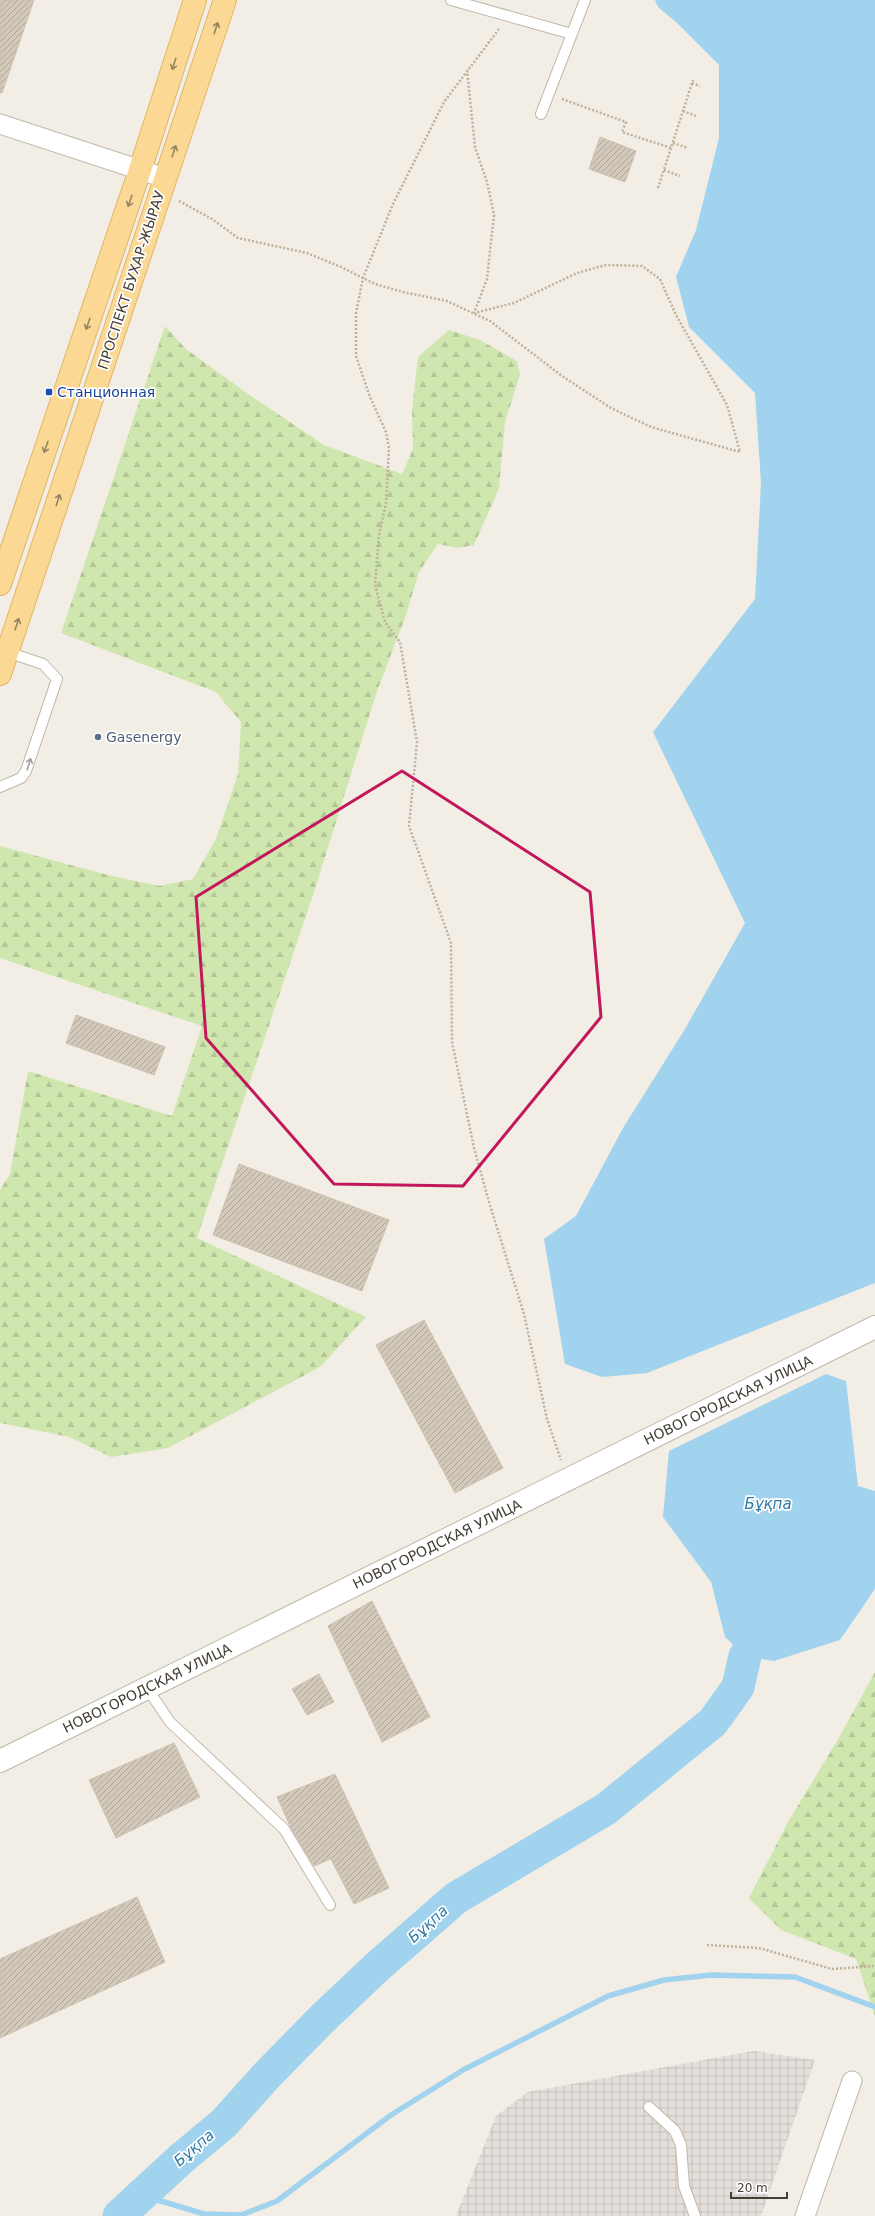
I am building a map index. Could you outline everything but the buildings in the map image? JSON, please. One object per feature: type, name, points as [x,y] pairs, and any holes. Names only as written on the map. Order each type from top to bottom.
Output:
[{"type":"main road","name":"ПРОСПЕКТ БУХАР-ЖЫРАУ","points":[[0,584],[140,170],[195,0]]},
{"type":"main road","name":"ПРОСПЕКТ БУХАР-ЖЫРАУ","points":[[0,674],[225,0]]},
{"type":"street","points":[[0,124],[140,170],[163,185]]},
{"type":"street","name":"НОВОГОРОДСКАЯ УЛИЦА","points":[[0,1761],[875,1327]]},
{"type":"street","points":[[805,2216],[852,2081]]},
{"type":"lane","points":[[451,0],[572,34]]},
{"type":"lane","points":[[541,114],[585,0]]},
{"type":"lane","points":[[0,787],[21,778],[26,771],[57,679],[43,664],[7,652]]},
{"type":"lane","points":[[147,1688],[170,1722],[284,1829],[330,1905]]},
{"type":"lane","points":[[649,2107],[675,2131],[681,2145],[684,2186],[695,2216]]},
{"type":"path","points":[[509,16],[444,102],[393,204],[363,278],[356,313],[356,356],[370,397],[386,432],[389,448],[386,503],[378,535],[375,585],[385,622],[400,642],[417,742],[409,826],[451,943],[452,1042],[474,1148],[488,1202],[524,1314],[547,1419],[568,1480]]},
{"type":"path","points":[[467,70],[475,147],[487,182],[494,215],[487,279],[474,313]]},
{"type":"path","points":[[658,188],[693,82],[700,86]]},
{"type":"path","points":[[548,94],[626,122],[622,132],[671,148]]},
{"type":"path","points":[[683,111],[696,116]]},
{"type":"path","points":[[673,143],[688,148]]},
{"type":"path","points":[[664,170],[680,176]]},
{"type":"path","points":[[163,185],[238,238],[307,253],[375,284],[403,292],[446,301],[490,321],[562,376],[611,408],[651,426],[740,452],[727,405],[676,315],[660,279],[642,266],[606,265],[577,273],[514,303],[474,313]]},
{"type":"path","points":[[707,1945],[759,1948],[832,1969],[875,1966]]},
{"type":"highlighted area","points":[[402,771],[590,892],[601,1017],[463,1186],[334,1184],[206,1038],[196,897]]},
{"type":"shaded area","points":[[753,2051],[815,2060],[761,2216],[456,2216],[496,2116],[528,2092]]},
{"type":"green space","points":[[165,326],[186,349],[251,396],[324,445],[402,474],[413,449],[412,410],[418,357],[449,330],[480,340],[517,361],[520,374],[505,422],[499,489],[474,545],[458,548],[438,544],[419,572],[404,621],[377,691],[314,892],[197,1238],[366,1317],[320,1367],[168,1448],[111,1457],[69,1437],[0,1423],[0,1190],[10,1174],[28,1071],[172,1116],[202,1026],[0,958],[0,846],[108,875],[159,886],[193,879],[216,839],[238,774],[241,722],[216,692],[61,633]]},
{"type":"green space","points":[[875,1672],[875,2016],[856,1959],[781,1930],[749,1898],[788,1822],[837,1741]]},
{"type":"water","points":[[655,0],[875,0],[875,1283],[647,1373],[602,1377],[565,1364],[544,1239],[576,1216],[623,1128],[685,1029],[745,923],[653,732],[755,599],[761,483],[755,393],[689,327],[676,277],[696,230],[719,138],[719,65],[677,23],[658,7]]},
{"type":"water","name":"Бұқпа","points":[[826,1374],[846,1381],[858,1486],[875,1491],[875,1589],[840,1640],[774,1661],[745,1656],[725,1637],[711,1582],[663,1517],[669,1451]]},
{"type":"waterway","name":"Бұқпа","points":[[119,2216],[182,2158],[224,2123],[267,2075],[322,2019],[377,1967],[456,1898],[606,1809],[713,1722],[738,1687],[745,1656]]},
{"type":"waterway","points":[[141,2195],[204,2214],[241,2215],[277,2201],[391,2115],[463,2070],[608,1996],[664,1980],[711,1975],[795,1977],[875,2007]]},
{"type":"place","name":"Станционная","points":[[49,392]]},
{"type":"place","name":"Gasenergy","points":[[98,737]]}]
